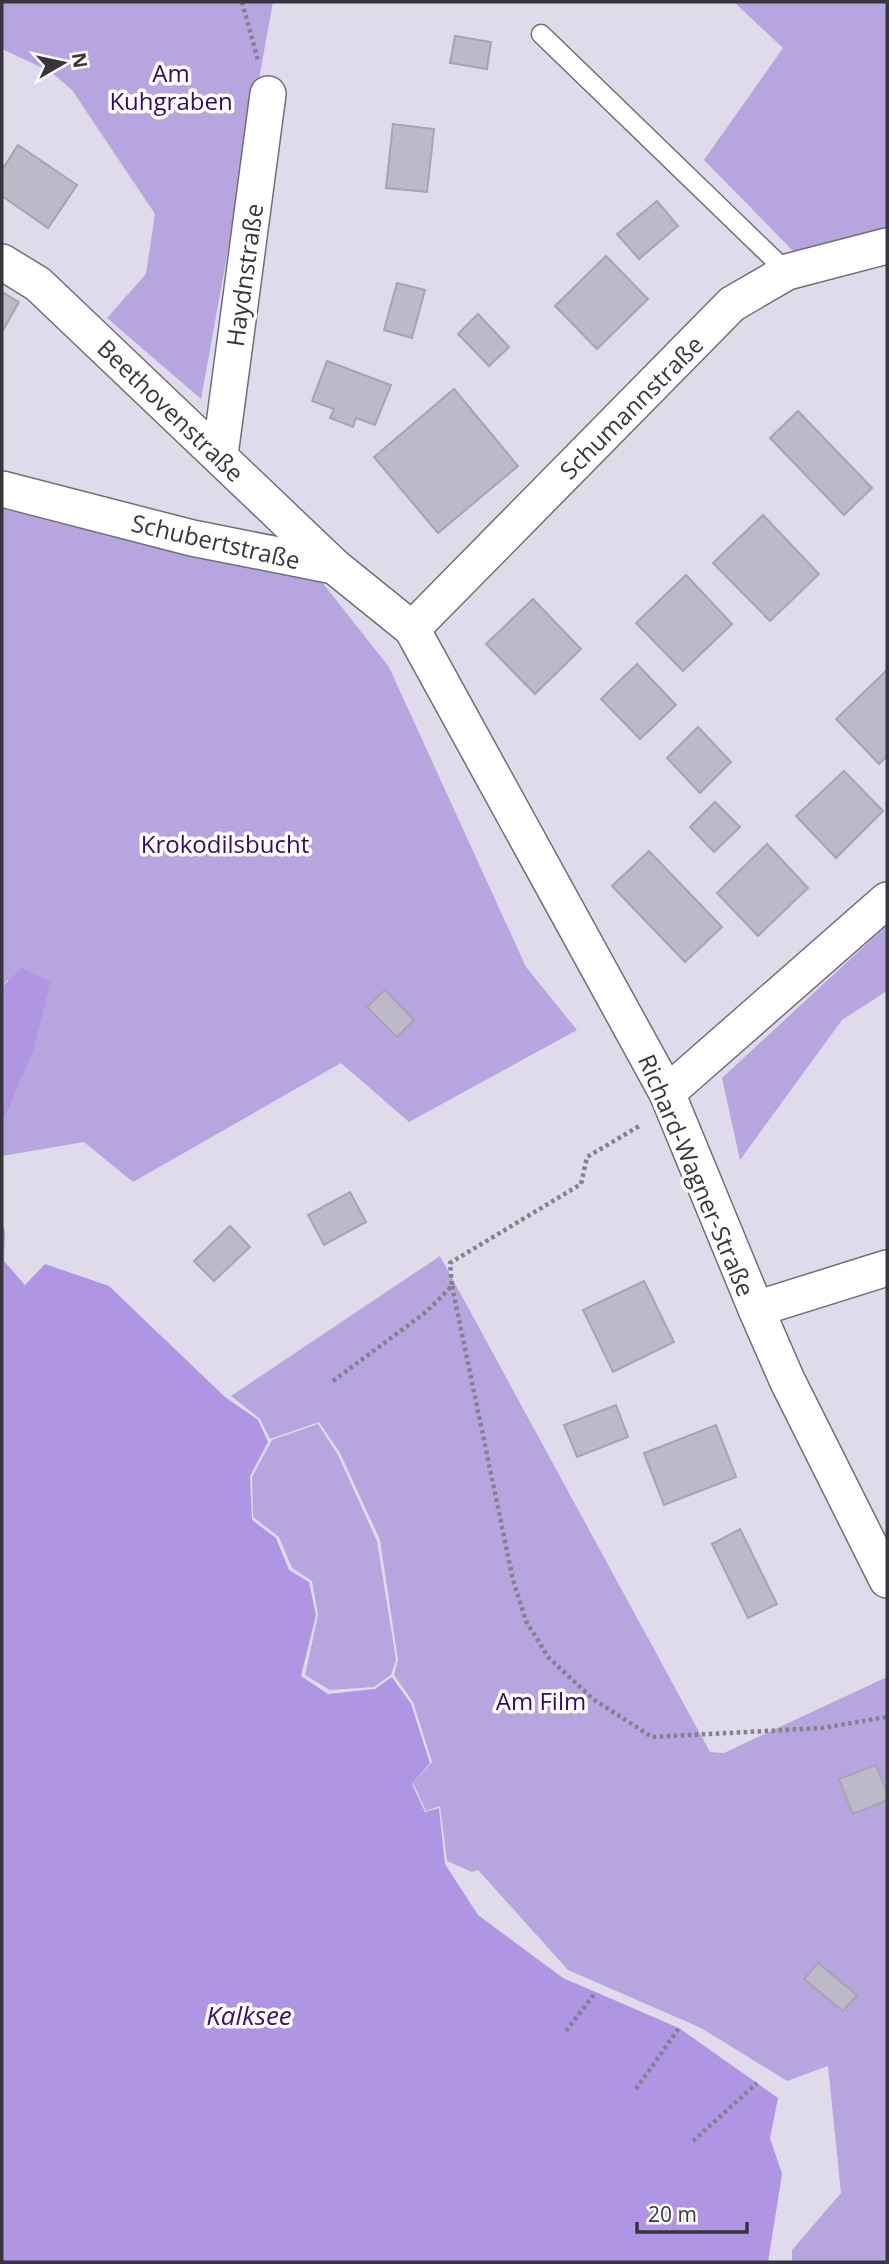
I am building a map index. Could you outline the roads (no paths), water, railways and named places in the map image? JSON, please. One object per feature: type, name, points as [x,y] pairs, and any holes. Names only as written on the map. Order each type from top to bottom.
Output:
[{"type":"street","name":"Haydnstraße","points":[[220,455],[268,94]]},
{"type":"street","name":"Schumannstraße","points":[[412,629],[732,304],[787,272],[887,246]]},
{"type":"street","name":"Beethovenstraße","points":[[2,262],[38,284],[334,566]]},
{"type":"street","name":"Schubertstraße","points":[[2,489],[192,538],[334,566],[412,629]]},
{"type":"street","name":"Richard-Wagner-Straße","points":[[412,629],[669,1100],[788,1380],[887,1580]]},
{"type":"street","points":[[669,1100],[887,900]]},
{"type":"street","points":[[756,1309],[887,1268]]},
{"type":"lane","points":[[541,34],[787,272]]},
{"type":"water","points":[[22,968],[51,982],[33,1051],[2,1124],[2,987]]},
{"type":"water","name":"Kalksee","points":[[2,1221],[5,1232],[4,1261],[25,1285],[45,1264],[109,1286],[225,1397],[258,1420],[268,1442],[250,1476],[252,1520],[276,1538],[289,1570],[309,1582],[316,1615],[301,1676],[328,1694],[375,1689],[392,1677],[411,1704],[430,1763],[412,1784],[425,1812],[439,1808],[445,1864],[478,1915],[563,1978],[679,2028],[778,2098],[770,2138],[782,2174],[768,2262],[2,2262]]},
{"type":"park label","name":"Am Kuhgraben","points":[[171,86]]},
{"type":"park label","name":"Krokodilsbucht","points":[[225,843]]},
{"type":"park label","name":"Am Film","points":[[541,1700]]}]
